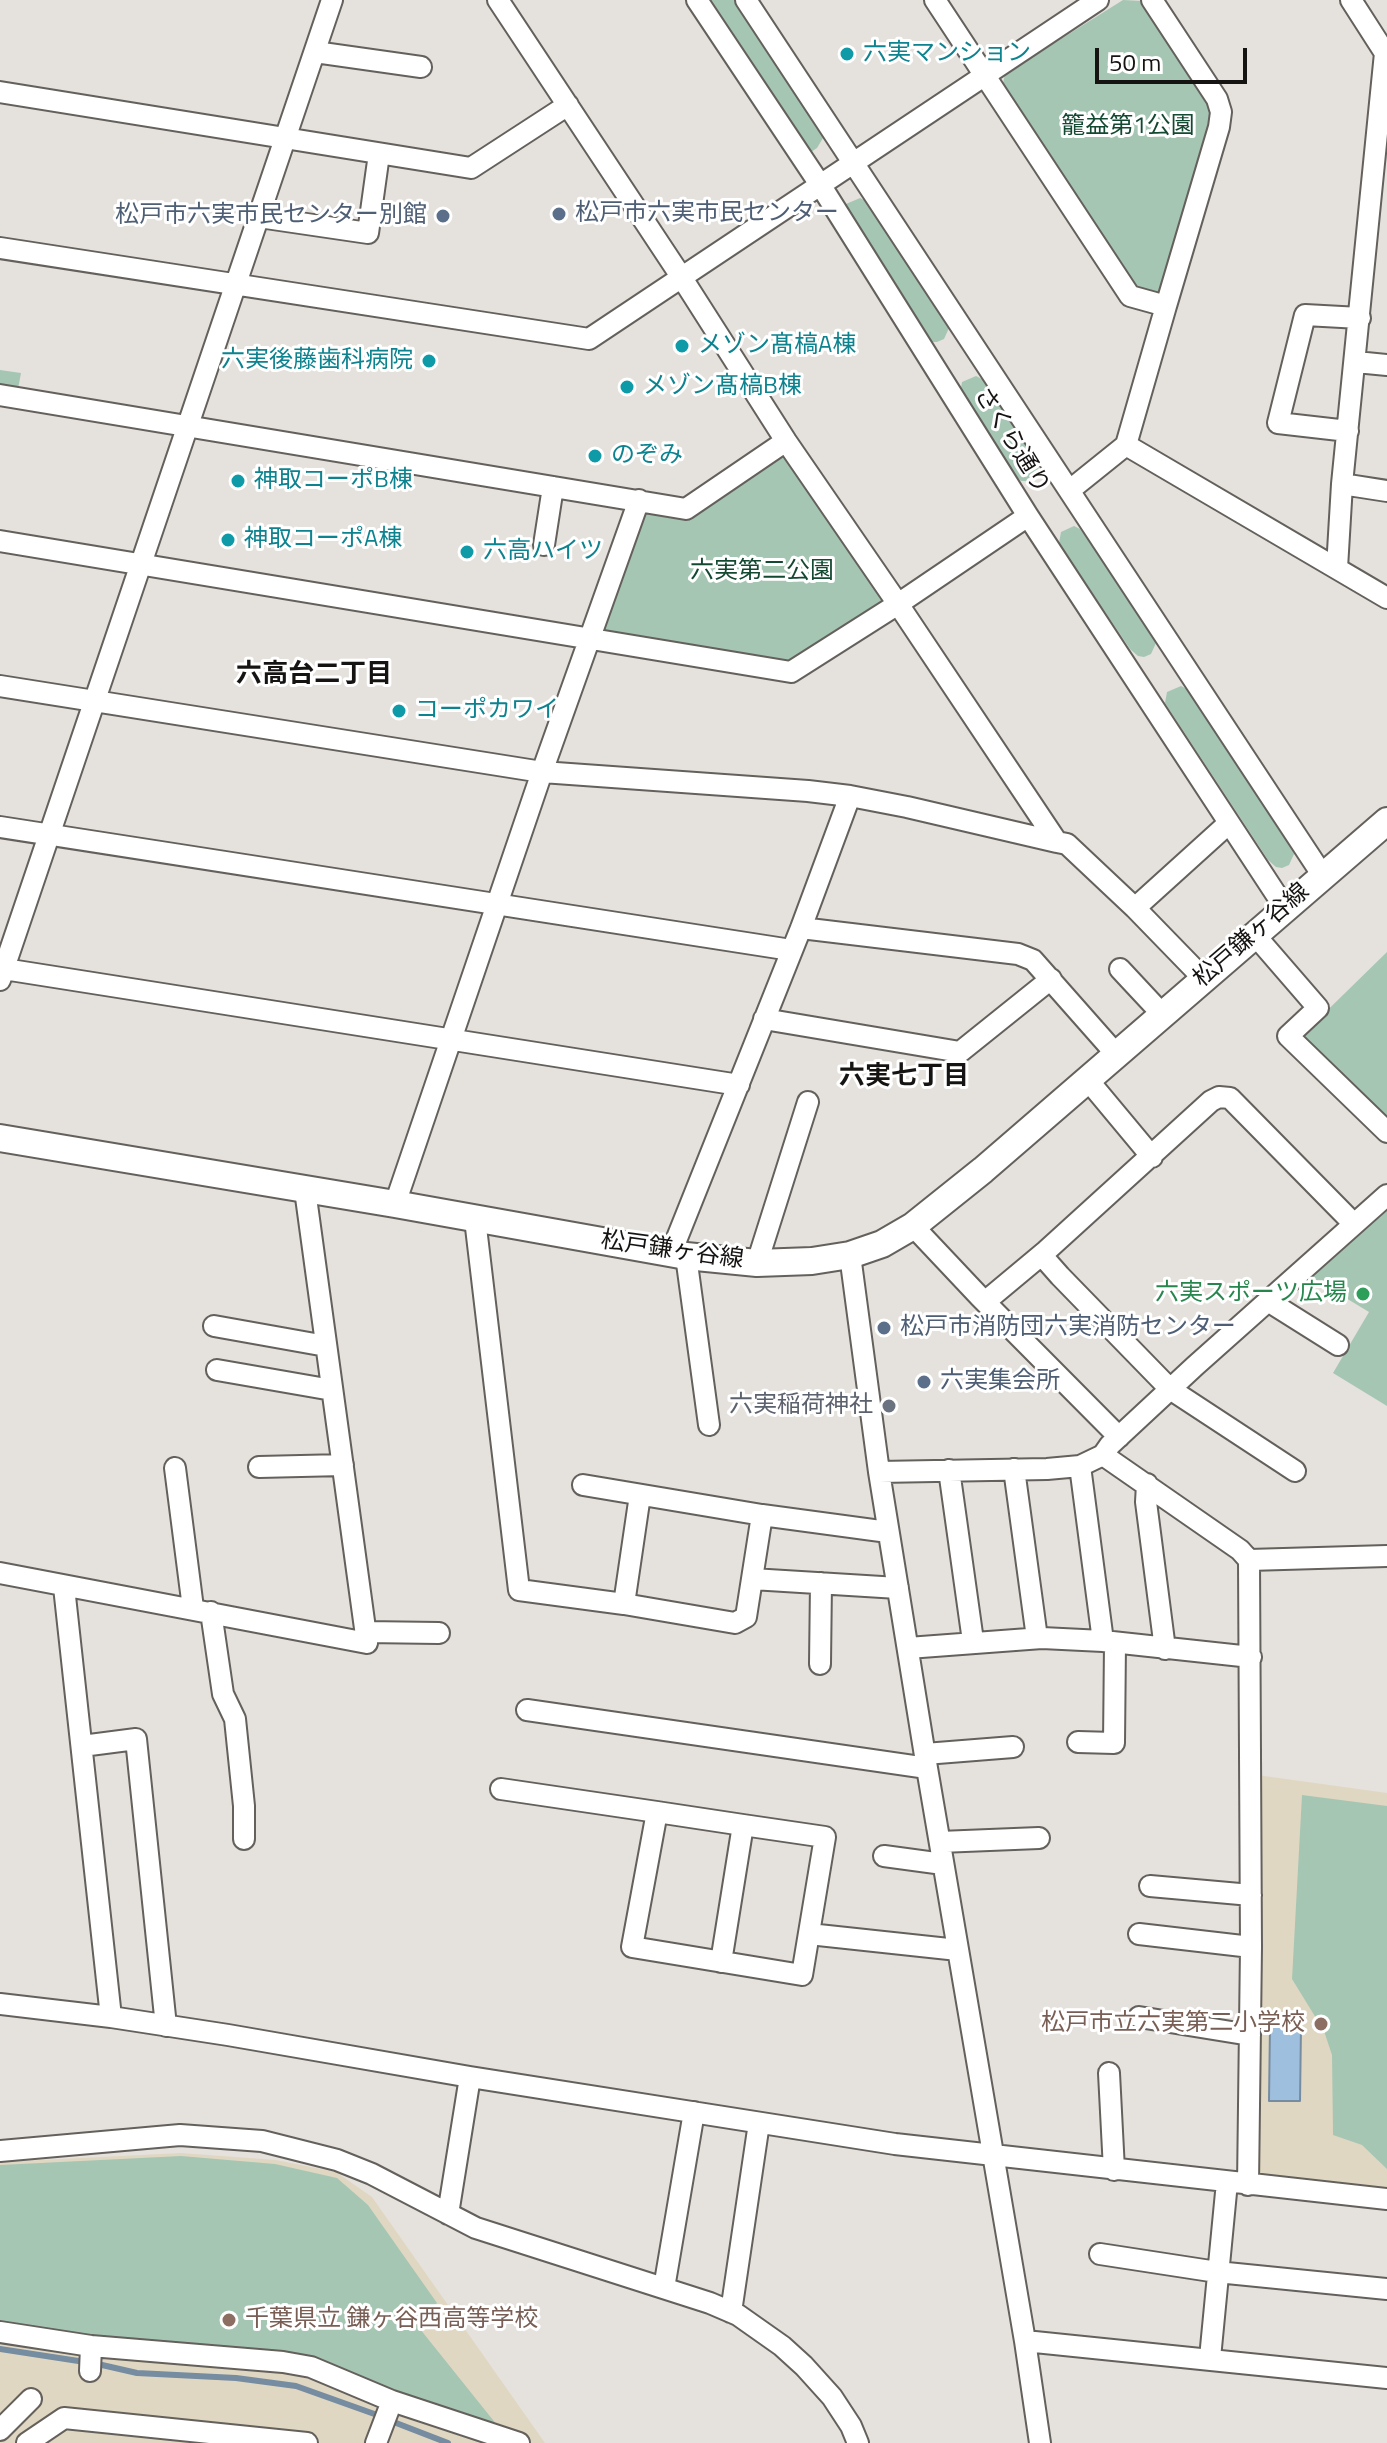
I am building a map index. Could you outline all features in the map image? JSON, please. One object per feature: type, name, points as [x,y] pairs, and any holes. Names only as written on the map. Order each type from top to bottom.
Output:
[{"type":"main road","name":"松戸鎌ヶ谷線","points":[[0,1138],[678,1255],[757,1263],[812,1261],[850,1255],[882,1244],[913,1226],[983,1170],[1323,876],[1383,831]]},
{"type":"street","points":[[332,0],[2,974],[739,1085]]},
{"type":"street","points":[[498,0],[786,441],[1057,842]]},
{"type":"street","name":"さくら通り","points":[[697,0],[821,186],[1028,516],[1285,908]]},
{"type":"street","name":"さくら通り","points":[[746,0],[1323,876]]},
{"type":"street","points":[[935,0],[1130,296],[1166,306]]},
{"type":"street","points":[[0,248],[589,339],[1098,0]]},
{"type":"street","points":[[1070,490],[1126,445],[1219,127],[1221,112],[1217,99],[1152,0]]},
{"type":"street","points":[[1337,568],[1342,484],[1385,53],[1351,0]]},
{"type":"street","points":[[315,52],[421,67]]},
{"type":"street","points":[[0,92],[471,168],[568,105]]},
{"type":"street","points":[[259,217],[368,233],[379,154]]},
{"type":"street","points":[[1348,431],[1278,423],[1305,315],[1360,318]]},
{"type":"street","points":[[1356,362],[1387,365]]},
{"type":"street","points":[[0,395],[686,509],[786,441]]},
{"type":"street","points":[[1126,445],[1387,598]]},
{"type":"street","points":[[1342,484],[1387,491]]},
{"type":"street","points":[[544,545],[553,487]]},
{"type":"street","points":[[395,1204],[542,772],[639,500]]},
{"type":"street","points":[[0,541],[791,672],[1028,516]]},
{"type":"street","points":[[0,686],[542,772],[850,796],[1067,844],[1203,978]]},
{"type":"street","points":[[709,1425],[678,1255],[739,1085],[850,796]]},
{"type":"street","points":[[1135,908],[1229,823]]},
{"type":"street","points":[[0,827],[791,950]]},
{"type":"street","points":[[801,928],[1018,954],[1033,960],[1116,1054]]},
{"type":"street","points":[[1254,934],[1318,1008],[1288,1036],[1387,1132]]},
{"type":"street","points":[[1120,969],[1162,1014]]},
{"type":"street","points":[[764,1019],[960,1052],[1051,979]]},
{"type":"street","points":[[1087,1079],[1152,1157]]},
{"type":"street","points":[[986,1301],[1219,1097],[1230,1098],[1354,1224]]},
{"type":"street","points":[[757,1263],[808,1102]]},
{"type":"street","points":[[0,1573],[367,1643],[305,1190]]},
{"type":"street","points":[[879,1472],[1080,1466],[1103,1455],[1170,1389],[1387,1195]]},
{"type":"street","points":[[475,1219],[519,1590],[735,1623],[746,1617],[762,1515]]},
{"type":"street","points":[[913,1226],[1119,1437]]},
{"type":"street","points":[[1046,1251],[1045,1259],[1170,1389],[1295,1471]]},
{"type":"street","points":[[850,1255],[888,1532],[1040,2443]]},
{"type":"street","points":[[1268,1301],[1338,1345]]},
{"type":"street","points":[[214,1326],[326,1346]]},
{"type":"street","points":[[217,1370],[332,1390]]},
{"type":"street","points":[[1103,1455],[1240,1550],[1249,1560],[1251,1947],[1248,2185]]},
{"type":"street","points":[[259,1467],[343,1465]]},
{"type":"street","points":[[1078,1742],[1114,1743],[1109,1643],[1080,1466]]},
{"type":"street","points":[[175,1468],[202,1610],[223,1694],[235,1719],[244,1806],[244,1839]]},
{"type":"street","points":[[1014,1469],[1037,1638]]},
{"type":"street","points":[[949,1470],[973,1641]]},
{"type":"street","points":[[1147,1484],[1146,1502],[1165,1649]]},
{"type":"street","points":[[583,1485],[888,1532]]},
{"type":"street","points":[[624,1604],[640,1495]]},
{"type":"street","points":[[1249,1560],[1387,1556]]},
{"type":"street","points":[[752,1579],[898,1588]]},
{"type":"street","points":[[820,1664],[821,1583]]},
{"type":"street","points":[[64,1587],[111,2017]]},
{"type":"street","points":[[365,1632],[439,1633]]},
{"type":"street","points":[[908,1648],[1037,1638],[1251,1657]]},
{"type":"street","points":[[527,1710],[926,1761],[1013,1747]]},
{"type":"street","points":[[82,1746],[136,1739],[166,2026]]},
{"type":"street","points":[[501,1789],[657,1812],[743,1825],[825,1837],[802,1975],[632,1947],[657,1812]]},
{"type":"street","points":[[721,1962],[743,1825]]},
{"type":"street","points":[[940,1842],[1039,1838]]},
{"type":"street","points":[[884,1856],[943,1864]]},
{"type":"street","points":[[1150,1886],[1251,1895]]},
{"type":"street","points":[[809,1934],[958,1950]]},
{"type":"street","points":[[1139,1934],[1251,1947]]},
{"type":"street","points":[[0,2004],[111,2017],[759,2123],[993,2156],[1387,2199]]},
{"type":"street","points":[[1139,2017],[1250,2035]]},
{"type":"street","points":[[1109,2073],[1114,2170]]},
{"type":"street","points":[[448,2214],[470,2077]]},
{"type":"street","points":[[664,2288],[694,2112]]},
{"type":"street","points":[[731,2312],[759,2123]]},
{"type":"street","points":[[0,2151],[180,2135],[262,2141],[348,2165],[372,2174],[476,2228],[731,2312],[782,2346],[804,2366],[832,2397],[858,2443]]},
{"type":"street","points":[[1210,2358],[1227,2182]]},
{"type":"street","points":[[1100,2254],[1217,2272],[1387,2289]]},
{"type":"street","points":[[0,2332],[91,2346],[311,2367],[392,2401],[519,2443]]},
{"type":"street","points":[[1025,2341],[1387,2378]]},
{"type":"street","points":[[90,2371],[91,2346]]},
{"type":"street","points":[[0,2430],[31,2399]]},
{"type":"street","points":[[376,2443],[392,2401]]},
{"type":"street","points":[[27,2443],[64,2418],[307,2443]]},
{"type":"shaded area","name":"松戸市立六実第二小学校","points":[[1257,1775],[1387,1793],[1387,2191],[1254,2176]]},
{"type":"shaded area","name":"千葉県立 鎌ヶ谷西高等学校","points":[[181,2153],[276,2160],[336,2172],[372,2197],[545,2443],[0,2443],[0,2162]]},
{"type":"green space","points":[[702,0],[734,0],[819,130],[823,138],[817,148],[811,152],[804,151]]},
{"type":"green space","name":"籠益第1公園","points":[[1123,0],[1142,1],[1217,99],[1166,306],[1130,296],[1002,88],[1005,74]]},
{"type":"green space","points":[[860,198],[873,210],[946,321],[949,328],[944,339],[931,342],[923,334],[844,209],[846,204]]},
{"type":"green space","points":[[0,370],[21,373],[18,389],[0,386]]},
{"type":"green space","points":[[976,376],[990,389],[1036,459],[1039,467],[1034,478],[1021,481],[1013,473],[960,393],[962,382]]},
{"type":"green space","name":"六実第二公園","points":[[786,441],[898,604],[791,672],[589,638],[639,500],[687,509]]},
{"type":"green space","points":[[1074,526],[1088,539],[1152,635],[1156,643],[1151,654],[1138,656],[1130,649],[1059,543],[1061,532]]},
{"type":"green space","points":[[1181,686],[1195,699],[1291,846],[1294,854],[1289,865],[1276,867],[1268,860],[1165,703],[1167,692]]},
{"type":"green space","points":[[1387,952],[1387,1121],[1300,1037]]},
{"type":"green space","name":"六実スポーツ広場","points":[[1387,1205],[1387,1406],[1333,1373],[1369,1312],[1308,1275]]},
{"type":"green space","points":[[1302,1795],[1387,1806],[1387,2169],[1362,2145],[1333,2135],[1332,2055],[1324,2031],[1292,1979]]},
{"type":"green space","name":"千葉県立 鎌ヶ谷西高等学校","points":[[181,2156],[275,2164],[337,2178],[368,2205],[437,2303],[416,2324],[501,2430],[315,2362],[0,2327],[0,2165]]},
{"type":"water","points":[[1270,2025],[1301,2026],[1300,2101],[1269,2101]]},
{"type":"waterway","points":[[0,2349],[85,2362]]},
{"type":"waterway","points":[[102,2365],[137,2373],[236,2378],[296,2386],[380,2416]]},
{"type":"waterway","points":[[391,2421],[448,2443]]},
{"type":"place","name":"六実マンション","points":[[847,54]]},
{"type":"place","name":"松戸市六実市民センター","points":[[559,214]]},
{"type":"place","name":"松戸市六実市民センター別館","points":[[443,216]]},
{"type":"place","name":"メゾン髙槁A棟","points":[[682,346]]},
{"type":"place","name":"六実後藤歯科病院","points":[[429,361]]},
{"type":"place","name":"メゾン髙槁B棟","points":[[627,387]]},
{"type":"place","name":"のぞみ","points":[[595,456]]},
{"type":"place","name":"神取コーポB棟","points":[[238,481]]},
{"type":"place","name":"神取コーポA棟","points":[[228,540]]},
{"type":"place","name":"六高ハイツ","points":[[467,552]]},
{"type":"place","name":"コーポカワイ","points":[[399,711]]},
{"type":"place","name":"六実スポーツ広場","points":[[1363,1294]]},
{"type":"place","name":"松戸市消防団六実消防センター","points":[[884,1328]]},
{"type":"place","name":"六実集会所","points":[[924,1382]]},
{"type":"place","name":"六実稲荷神社","points":[[889,1406]]},
{"type":"place","name":"松戸市立六実第二小学校","points":[[1321,2024]]},
{"type":"place","name":"千葉県立 鎌ヶ谷西高等学校","points":[[229,2320]]},
{"type":"district","name":"六高台二丁目","points":[[314,676]]},
{"type":"district","name":"六実七丁目","points":[[904,1078]]}]
